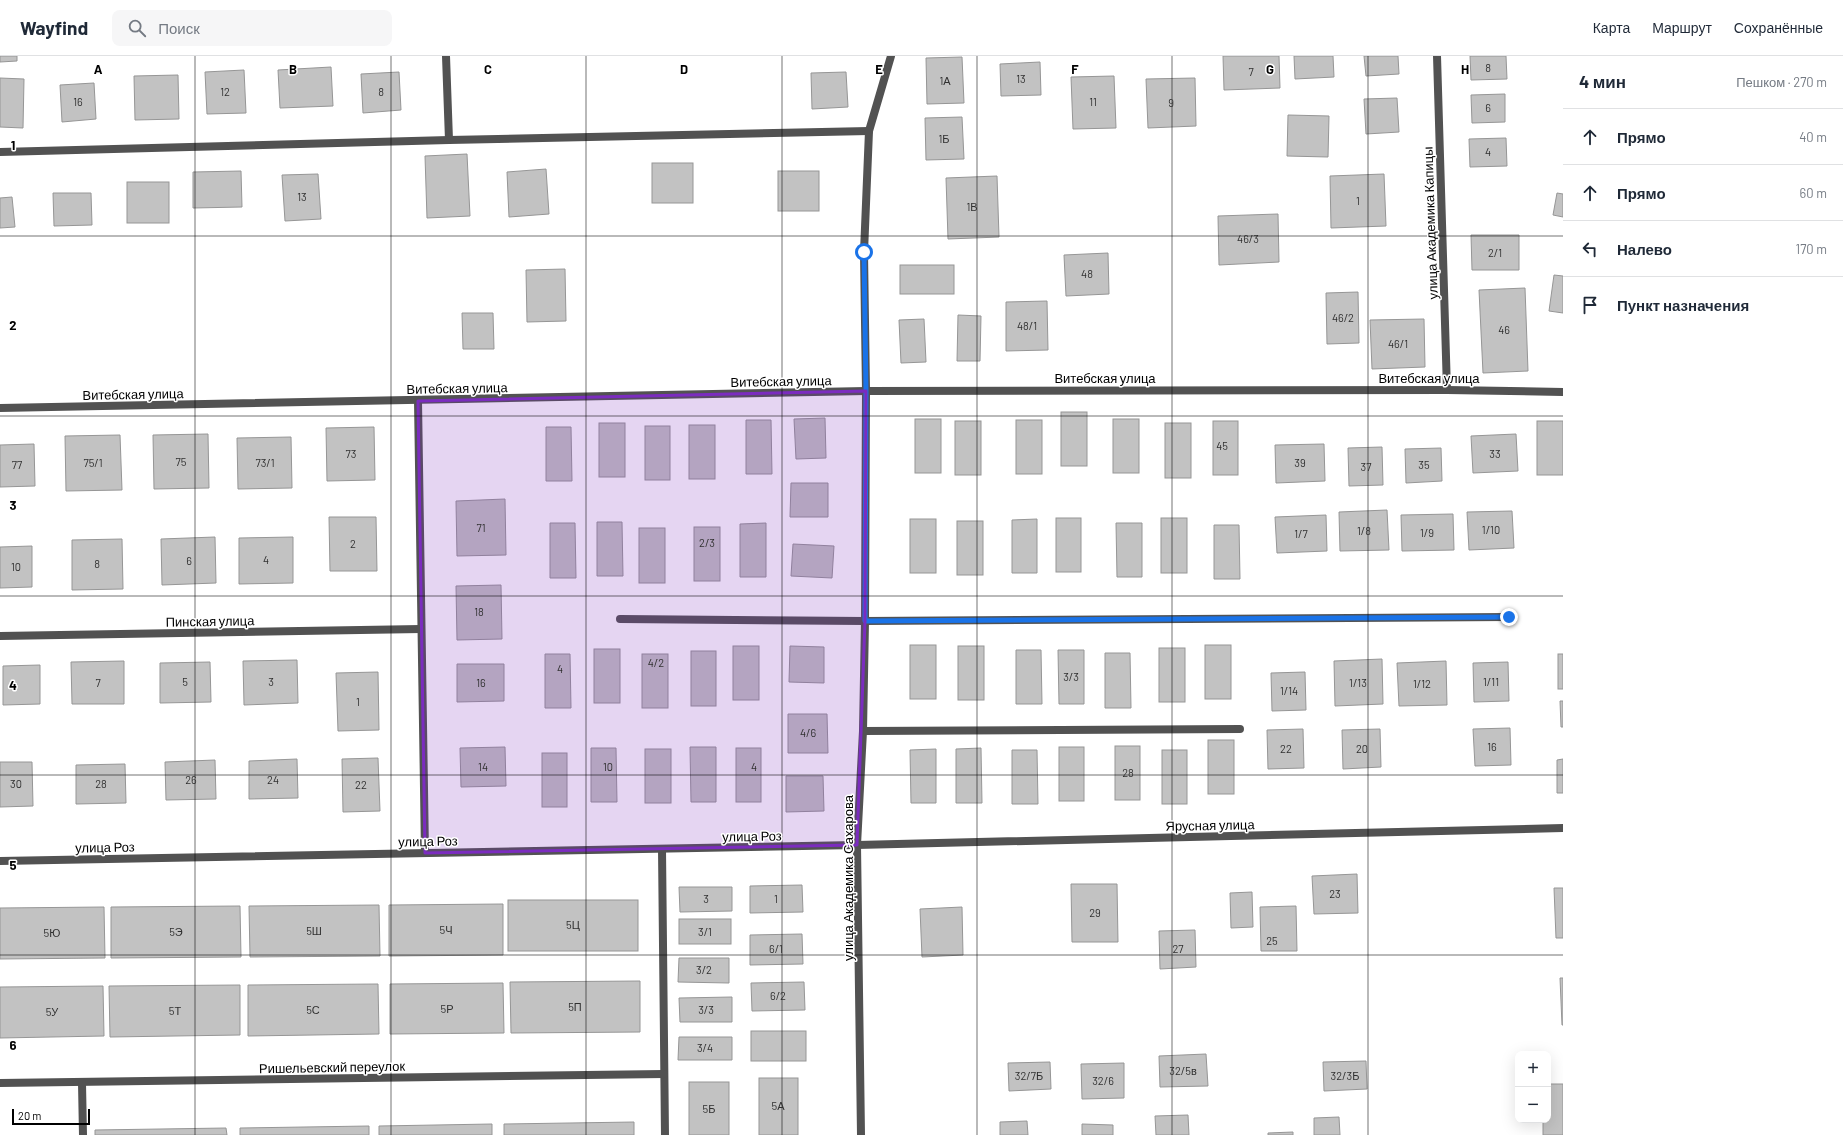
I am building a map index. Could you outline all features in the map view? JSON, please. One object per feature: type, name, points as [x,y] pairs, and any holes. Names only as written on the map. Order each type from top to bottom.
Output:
[{"type":"street","points":[[446,56],[449,140]]},
{"type":"street","points":[[866,391],[864,252],[869,131],[891,56]]},
{"type":"street","name":"улица Академика Капицы","points":[[1437,56],[1447,390]]},
{"type":"street","points":[[0,152],[869,131]]},
{"type":"street","name":"Витебская улица","points":[[0,408],[418,401],[866,391],[1447,390],[1563,392]]},
{"type":"street","name":"улица Академика Сахарова","points":[[862,1135],[857,846],[863,731],[866,391]]},
{"type":"street","points":[[418,401],[425,853]]},
{"type":"street","points":[[620,619],[865,621],[1509,617]]},
{"type":"street","name":"Пинская улица","points":[[0,636],[421,629]]},
{"type":"street","points":[[863,731],[1240,730]]},
{"type":"street","name":"Ярусная улица","points":[[857,846],[1563,828]]},
{"type":"street","name":"улица Роз","points":[[0,862],[857,846]]},
{"type":"street","points":[[662,849],[665,1135]]},
{"type":"street","name":"Ришельевский переулок","points":[[0,1083],[664,1074]]},
{"type":"street","points":[[82,1083],[83,1135]]},
{"type":"highlighted area","points":[[866,391],[865,621],[857,845],[425,853],[418,401]]},
{"type":"building","points":[[0,56],[17,56],[17,61],[0,62]]},
{"type":"building","points":[[1223,56],[1279,56],[1280,88],[1224,90]]},
{"type":"building","points":[[1294,56],[1333,56],[1334,77],[1295,79]]},
{"type":"building","points":[[1364,56],[1398,56],[1399,74],[1366,76]]},
{"type":"building","points":[[1470,56],[1506,56],[1507,79],[1471,80]]},
{"type":"building","points":[[962,57],[964,103],[927,104],[926,58]]},
{"type":"building","points":[[1040,62],[1041,95],[1001,96],[1000,64]]},
{"type":"building","points":[[331,67],[333,106],[280,108],[278,70]]},
{"type":"building","points":[[244,70],[246,113],[207,114],[205,72]]},
{"type":"building","points":[[399,72],[401,110],[363,113],[361,74]]},
{"type":"building","points":[[846,72],[848,107],[812,109],[811,73]]},
{"type":"building","points":[[178,75],[179,119],[135,120],[134,76]]},
{"type":"building","points":[[1114,76],[1116,128],[1073,129],[1071,77]]},
{"type":"building","points":[[0,78],[24,79],[23,128],[0,127]]},
{"type":"building","points":[[1195,78],[1196,126],[1148,128],[1146,79]]},
{"type":"building","points":[[94,83],[96,119],[62,122],[60,85]]},
{"type":"building","points":[[1505,94],[1505,122],[1472,123],[1471,95]]},
{"type":"building","points":[[1397,98],[1399,132],[1366,134],[1364,99]]},
{"type":"building","points":[[1288,115],[1329,116],[1328,157],[1287,156]]},
{"type":"building","points":[[962,117],[964,159],[926,160],[925,118]]},
{"type":"building","points":[[1506,138],[1507,166],[1470,167],[1469,139]]},
{"type":"building","points":[[467,154],[470,216],[427,218],[425,156]]},
{"type":"building","points":[[652,163],[693,163],[693,203],[652,203]]},
{"type":"building","points":[[546,169],[549,214],[509,217],[507,172]]},
{"type":"building","points":[[241,171],[242,207],[193,208],[193,172]]},
{"type":"building","points":[[778,171],[819,171],[819,211],[778,211]]},
{"type":"building","points":[[318,174],[321,219],[285,221],[282,175]]},
{"type":"building","points":[[1384,174],[1386,226],[1331,228],[1330,176]]},
{"type":"building","points":[[997,176],[999,237],[948,239],[946,178]]},
{"type":"building","points":[[127,182],[169,182],[169,223],[127,223]]},
{"type":"building","points":[[53,193],[91,193],[92,225],[54,226]]},
{"type":"building","points":[[1557,193],[1563,194],[1563,217],[1553,215]]},
{"type":"building","points":[[12,197],[15,227],[0,228],[0,198]]},
{"type":"building","points":[[1278,214],[1279,262],[1219,265],[1218,216]]},
{"type":"building","points":[[1471,235],[1519,235],[1519,270],[1472,270]]},
{"type":"building","points":[[1108,253],[1109,294],[1066,296],[1064,255]]},
{"type":"building","points":[[900,265],[954,265],[954,294],[900,294]]},
{"type":"building","points":[[565,269],[566,321],[527,322],[526,270]]},
{"type":"building","points":[[1554,275],[1563,276],[1563,313],[1549,311]]},
{"type":"building","points":[[1525,288],[1528,371],[1483,373],[1479,290]]},
{"type":"building","points":[[1358,292],[1359,343],[1327,344],[1326,293]]},
{"type":"building","points":[[1047,301],[1048,350],[1006,351],[1006,302]]},
{"type":"building","points":[[462,313],[493,313],[494,349],[463,349]]},
{"type":"building","points":[[958,315],[981,316],[980,361],[957,361]]},
{"type":"building","points":[[924,319],[926,362],[901,363],[899,320]]},
{"type":"building","points":[[1424,319],[1425,367],[1372,369],[1370,320]]},
{"type":"building","points":[[1061,412],[1087,412],[1087,466],[1061,466]]},
{"type":"building","points":[[825,418],[826,458],[796,459],[794,419]]},
{"type":"building","points":[[915,419],[941,419],[941,473],[915,473]]},
{"type":"building","points":[[1113,419],[1139,419],[1139,473],[1113,473]]},
{"type":"building","points":[[746,420],[771,420],[772,474],[746,474]]},
{"type":"building","points":[[1016,420],[1042,420],[1042,474],[1016,474]]},
{"type":"building","points":[[955,421],[981,421],[981,475],[955,475]]},
{"type":"building","points":[[1213,421],[1238,421],[1238,475],[1213,475]]},
{"type":"building","points":[[1537,421],[1563,421],[1563,475],[1537,475]]},
{"type":"building","points":[[599,423],[625,423],[625,477],[599,477]]},
{"type":"building","points":[[1165,423],[1191,423],[1191,478],[1165,478]]},
{"type":"building","points":[[689,425],[715,425],[715,479],[689,479]]},
{"type":"building","points":[[645,426],[670,426],[670,480],[645,480]]},
{"type":"building","points":[[374,427],[375,480],[327,481],[326,428]]},
{"type":"building","points":[[546,427],[571,427],[572,481],[546,481]]},
{"type":"building","points":[[208,434],[209,488],[154,489],[153,435]]},
{"type":"building","points":[[1516,434],[1518,471],[1473,473],[1471,436]]},
{"type":"building","points":[[120,435],[122,490],[66,491],[65,436]]},
{"type":"building","points":[[291,437],[292,488],[238,489],[237,438]]},
{"type":"building","points":[[34,444],[35,486],[0,487],[0,445]]},
{"type":"building","points":[[1324,444],[1325,481],[1276,483],[1275,445]]},
{"type":"building","points":[[1382,447],[1383,485],[1349,486],[1348,448]]},
{"type":"building","points":[[1441,448],[1442,481],[1406,483],[1405,449]]},
{"type":"building","points":[[791,483],[828,483],[828,517],[790,517]]},
{"type":"building","points":[[505,499],[506,555],[457,556],[456,501]]},
{"type":"building","points":[[1387,510],[1389,550],[1340,551],[1339,512]]},
{"type":"building","points":[[1512,511],[1514,548],[1469,550],[1467,512]]},
{"type":"building","points":[[1453,514],[1454,550],[1402,551],[1401,515]]},
{"type":"building","points":[[1326,515],[1327,551],[1277,553],[1275,517]]},
{"type":"building","points":[[329,517],[376,517],[377,571],[330,571]]},
{"type":"building","points":[[1056,518],[1081,518],[1081,572],[1056,572]]},
{"type":"building","points":[[1161,518],[1187,518],[1187,573],[1161,573]]},
{"type":"building","points":[[910,519],[936,519],[936,573],[910,573]]},
{"type":"building","points":[[1037,519],[1037,573],[1012,573],[1012,520]]},
{"type":"building","points":[[957,521],[983,521],[983,575],[957,575]]},
{"type":"building","points":[[597,522],[622,522],[623,576],[597,576]]},
{"type":"building","points":[[550,523],[575,523],[576,578],[550,578]]},
{"type":"building","points":[[766,523],[766,577],[740,577],[740,524]]},
{"type":"building","points":[[1116,523],[1142,523],[1142,577],[1117,577]]},
{"type":"building","points":[[1214,525],[1239,525],[1240,579],[1214,579]]},
{"type":"building","points":[[694,527],[720,527],[720,581],[694,581]]},
{"type":"building","points":[[639,528],[665,528],[665,583],[639,583]]},
{"type":"building","points":[[215,537],[216,583],[162,585],[161,539]]},
{"type":"building","points":[[293,537],[293,583],[239,584],[239,538]]},
{"type":"building","points":[[122,539],[123,589],[72,590],[72,540]]},
{"type":"building","points":[[793,544],[834,546],[832,578],[791,576]]},
{"type":"building","points":[[32,546],[32,587],[0,588],[0,547]]},
{"type":"building","points":[[501,585],[502,639],[457,640],[456,586]]},
{"type":"building","points":[[910,645],[936,645],[936,699],[910,699]]},
{"type":"building","points":[[1205,645],[1231,645],[1231,699],[1205,699]]},
{"type":"building","points":[[733,646],[759,646],[759,700],[733,700]]},
{"type":"building","points":[[790,646],[824,647],[824,683],[789,682]]},
{"type":"building","points":[[958,646],[984,646],[984,700],[958,700]]},
{"type":"building","points":[[1159,648],[1185,648],[1185,702],[1159,702]]},
{"type":"building","points":[[594,649],[620,649],[620,703],[594,703]]},
{"type":"building","points":[[1016,650],[1041,650],[1042,704],[1016,704]]},
{"type":"building","points":[[1058,650],[1084,650],[1084,704],[1059,704]]},
{"type":"building","points":[[691,651],[716,651],[716,706],[691,706]]},
{"type":"building","points":[[1105,653],[1130,653],[1131,708],[1105,708]]},
{"type":"building","points":[[545,654],[570,654],[571,708],[545,708]]},
{"type":"building","points":[[642,654],[668,654],[668,708],[642,708]]},
{"type":"building","points":[[1558,654],[1563,654],[1563,689],[1558,689]]},
{"type":"building","points":[[1382,659],[1383,704],[1335,706],[1334,661]]},
{"type":"building","points":[[297,660],[298,703],[244,705],[243,661]]},
{"type":"building","points":[[124,661],[124,704],[72,704],[71,662]]},
{"type":"building","points":[[1446,661],[1447,705],[1399,706],[1397,663]]},
{"type":"building","points":[[210,662],[211,702],[160,703],[160,663]]},
{"type":"building","points":[[1508,662],[1509,701],[1474,702],[1473,663]]},
{"type":"building","points":[[457,664],[504,664],[504,701],[457,702]]},
{"type":"building","points":[[40,665],[40,704],[3,705],[3,666]]},
{"type":"building","points":[[378,672],[379,730],[338,731],[336,673]]},
{"type":"building","points":[[1305,672],[1306,710],[1272,711],[1271,673]]},
{"type":"building","points":[[1560,701],[1563,701],[1563,727],[1561,727]]},
{"type":"building","points":[[788,714],[827,714],[828,753],[788,753]]},
{"type":"building","points":[[1510,728],[1511,765],[1475,766],[1473,729]]},
{"type":"building","points":[[1303,729],[1304,768],[1268,769],[1267,730]]},
{"type":"building","points":[[1380,729],[1381,767],[1343,769],[1342,730]]},
{"type":"building","points":[[1208,740],[1234,740],[1234,794],[1208,794]]},
{"type":"building","points":[[1115,746],[1140,746],[1140,800],[1115,800]]},
{"type":"building","points":[[505,747],[506,786],[461,787],[460,748]]},
{"type":"building","points":[[690,747],[716,747],[716,802],[691,802]]},
{"type":"building","points":[[1059,747],[1084,747],[1084,801],[1059,801]]},
{"type":"building","points":[[591,748],[616,748],[617,802],[591,802]]},
{"type":"building","points":[[736,748],[761,748],[761,802],[736,802]]},
{"type":"building","points":[[981,748],[982,803],[956,803],[956,749]]},
{"type":"building","points":[[645,749],[671,749],[671,803],[645,803]]},
{"type":"building","points":[[936,749],[936,803],[911,803],[910,750]]},
{"type":"building","points":[[1012,750],[1037,750],[1038,804],[1012,804]]},
{"type":"building","points":[[1162,750],[1187,750],[1187,804],[1162,804]]},
{"type":"building","points":[[542,753],[567,753],[567,807],[542,807]]},
{"type":"building","points":[[378,758],[380,811],[343,812],[342,759]]},
{"type":"building","points":[[297,759],[298,798],[249,799],[249,761]]},
{"type":"building","points":[[1563,759],[1563,793],[1557,793],[1557,760]]},
{"type":"building","points":[[215,760],[216,799],[166,800],[165,762]]},
{"type":"building","points":[[0,762],[32,762],[33,806],[0,807]]},
{"type":"building","points":[[125,764],[126,803],[76,804],[76,765]]},
{"type":"building","points":[[786,776],[823,776],[824,811],[786,812]]},
{"type":"building","points":[[1357,874],[1358,913],[1314,914],[1312,876]]},
{"type":"building","points":[[1071,884],[1117,884],[1118,942],[1072,942]]},
{"type":"building","points":[[802,885],[803,912],[750,913],[750,886]]},
{"type":"building","points":[[679,887],[732,887],[732,911],[680,912]]},
{"type":"building","points":[[1554,888],[1563,888],[1563,938],[1556,938]]},
{"type":"building","points":[[1252,892],[1253,927],[1231,928],[1230,893]]},
{"type":"building","points":[[508,900],[638,900],[638,951],[508,951]]},
{"type":"building","points":[[503,904],[503,955],[389,956],[389,905]]},
{"type":"building","points":[[379,905],[380,956],[250,957],[249,906]]},
{"type":"building","points":[[240,906],[241,957],[111,958],[111,907]]},
{"type":"building","points":[[1296,906],[1297,951],[1261,951],[1260,907]]},
{"type":"building","points":[[104,907],[105,958],[0,959],[0,908]]},
{"type":"building","points":[[962,907],[963,955],[922,957],[920,909]]},
{"type":"building","points":[[679,919],[731,919],[731,944],[679,944]]},
{"type":"building","points":[[1195,930],[1196,967],[1160,969],[1159,931]]},
{"type":"building","points":[[802,934],[803,964],[750,965],[750,935]]},
{"type":"building","points":[[679,958],[729,958],[729,983],[678,982]]},
{"type":"building","points":[[1560,978],[1563,978],[1563,1025],[1562,1025]]},
{"type":"building","points":[[640,981],[640,1032],[511,1033],[510,982]]},
{"type":"building","points":[[804,982],[805,1010],[752,1011],[751,983]]},
{"type":"building","points":[[503,983],[504,1033],[390,1034],[390,984]]},
{"type":"building","points":[[378,984],[379,1034],[248,1036],[248,985]]},
{"type":"building","points":[[240,985],[240,1035],[110,1037],[109,986]]},
{"type":"building","points":[[103,986],[104,1036],[0,1038],[0,987]]},
{"type":"building","points":[[732,997],[732,1022],[680,1022],[679,998]]},
{"type":"building","points":[[751,1031],[806,1031],[806,1061],[751,1061]]},
{"type":"building","points":[[679,1037],[732,1037],[732,1060],[678,1060]]},
{"type":"building","points":[[1206,1054],[1208,1086],[1160,1087],[1159,1056]]},
{"type":"building","points":[[1366,1061],[1367,1089],[1324,1091],[1323,1062]]},
{"type":"building","points":[[1050,1062],[1051,1089],[1009,1091],[1008,1063]]},
{"type":"building","points":[[1124,1063],[1124,1098],[1082,1099],[1081,1064]]},
{"type":"building","points":[[759,1078],[798,1078],[798,1135],[759,1135]]},
{"type":"building","points":[[689,1082],[729,1082],[729,1135],[689,1135]]},
{"type":"building","points":[[1551,1084],[1563,1084],[1563,1135],[1543,1135],[1543,1123],[1551,1123]]},
{"type":"building","points":[[1188,1115],[1189,1135],[1156,1135],[1155,1116]]},
{"type":"building","points":[[1339,1117],[1340,1135],[1314,1135],[1314,1118]]},
{"type":"building","points":[[1027,1121],[1028,1135],[1000,1135],[1000,1122]]},
{"type":"building","points":[[634,1122],[634,1135],[504,1135],[504,1124]]},
{"type":"building","points":[[492,1124],[492,1135],[379,1135],[379,1126]]},
{"type":"building","points":[[1082,1124],[1113,1125],[1113,1135],[1082,1135]]},
{"type":"building","points":[[369,1126],[369,1135],[240,1135],[240,1128]]},
{"type":"building","points":[[226,1128],[227,1135],[95,1135],[95,1130]]},
{"type":"building","points":[[1293,1132],[1293,1135],[1268,1135],[1268,1133]]},
{"type":"route","points":[[864,252],[866,391],[865,621],[1246,620],[1509,617]]}]
